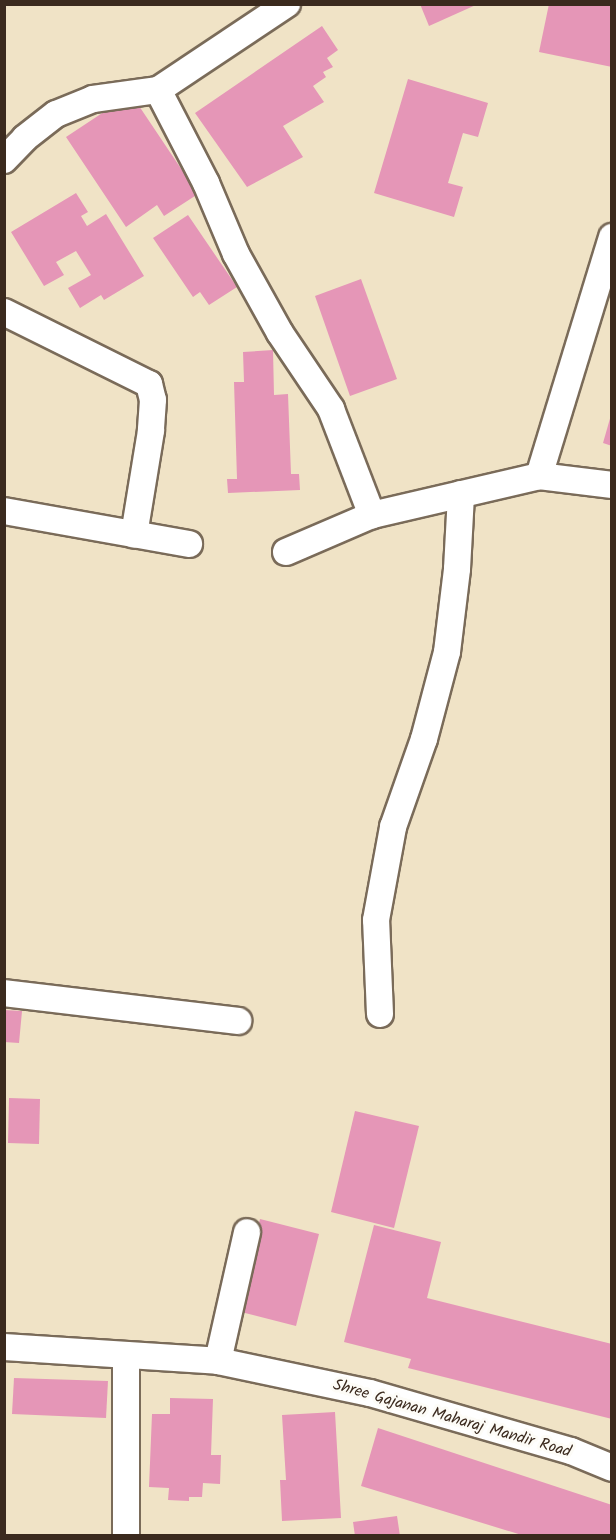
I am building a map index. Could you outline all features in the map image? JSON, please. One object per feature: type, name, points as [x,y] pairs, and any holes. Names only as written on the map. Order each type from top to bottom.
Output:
[{"type":"street","points":[[4,160],[25,138],[56,114],[93,99],[158,90],[287,4]]},
{"type":"street","points":[[158,90],[206,183],[236,254],[280,333],[331,410],[372,515]]},
{"type":"street","points":[[539,476],[612,237]]},
{"type":"street","points":[[4,312],[149,384],[153,400],[151,431],[134,536]]},
{"type":"street","points":[[286,552],[372,515],[539,476],[612,485]]},
{"type":"street","points":[[380,1014],[376,920],[393,827],[424,739],[447,652],[457,569],[461,494]]},
{"type":"street","points":[[4,510],[134,536],[189,544]]},
{"type":"street","points":[[4,993],[238,1021]]},
{"type":"street","points":[[218,1361],[247,1232]]},
{"type":"street","name":"Shree Gajanan Maharaj Mandir Road","points":[[4,1347],[218,1361],[370,1393],[571,1451],[612,1468]]},
{"type":"street","points":[[126,1355],[126,1536]]},
{"type":"building","points":[[420,4],[478,4],[429,26]]},
{"type":"building","points":[[549,4],[612,4],[612,67],[539,52]]},
{"type":"building","points":[[322,26],[338,50],[327,58],[333,67],[323,72],[326,77],[313,86],[324,102],[283,126],[303,157],[247,187],[195,113]]},
{"type":"building","points":[[408,79],[488,103],[478,137],[463,133],[448,183],[463,187],[454,217],[374,193]]},
{"type":"building","points":[[131,94],[198,194],[164,216],[157,205],[126,227],[66,137]]},
{"type":"building","points":[[76,193],[88,212],[81,216],[87,226],[106,214],[144,276],[104,300],[101,295],[80,308],[68,288],[91,275],[76,251],[56,262],[64,275],[44,286],[11,232]]},
{"type":"building","points":[[188,215],[237,287],[209,305],[200,292],[193,297],[153,238]]},
{"type":"building","points":[[361,279],[397,379],[350,396],[315,296]]},
{"type":"building","points":[[273,350],[274,395],[288,394],[291,474],[299,474],[300,490],[228,493],[227,479],[237,479],[234,382],[244,382],[243,352]]},
{"type":"building","points":[[612,415],[612,446],[603,443]]},
{"type":"building","points":[[4,1010],[22,1011],[19,1043],[4,1042]]},
{"type":"building","points":[[9,1098],[40,1099],[39,1144],[8,1143]]},
{"type":"building","points":[[355,1111],[419,1126],[394,1228],[331,1212]]},
{"type":"building","points":[[260,1219],[319,1234],[296,1326],[237,1311]]},
{"type":"building","points":[[374,1225],[441,1242],[427,1298],[612,1344],[612,1419],[408,1368],[411,1359],[344,1342]]},
{"type":"building","points":[[14,1378],[108,1381],[106,1418],[12,1414]]},
{"type":"building","points":[[170,1398],[213,1399],[211,1455],[221,1455],[220,1484],[203,1483],[202,1497],[189,1497],[189,1501],[168,1500],[169,1488],[149,1487],[152,1414],[170,1414]]},
{"type":"building","points":[[335,1412],[341,1518],[282,1521],[280,1480],[286,1480],[282,1415]]},
{"type":"building","points":[[378,1428],[612,1505],[612,1536],[525,1536],[361,1486]]},
{"type":"building","points":[[397,1516],[400,1536],[355,1536],[353,1522]]}]
